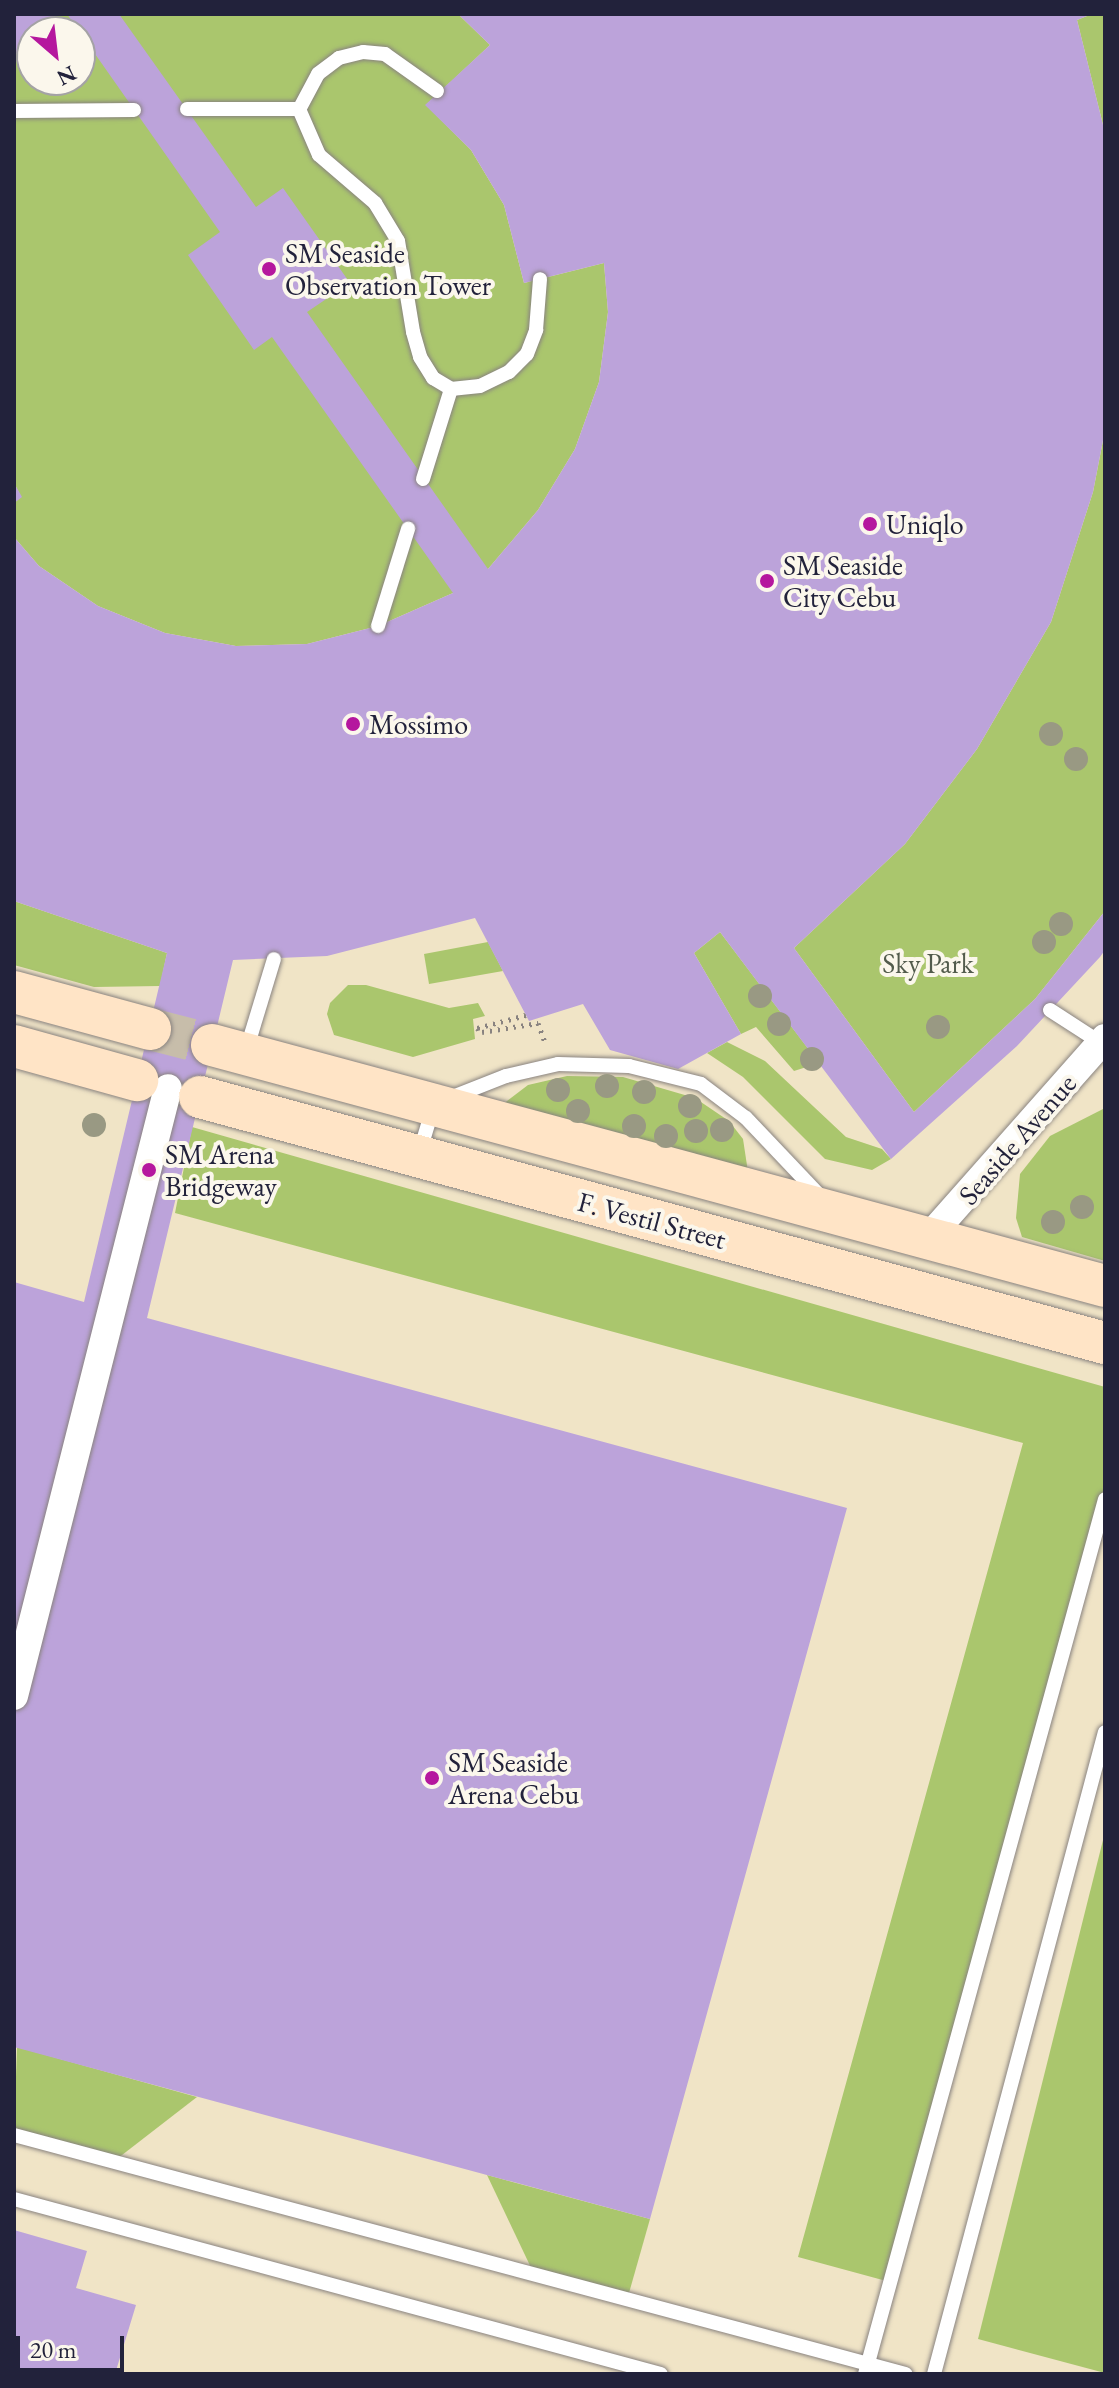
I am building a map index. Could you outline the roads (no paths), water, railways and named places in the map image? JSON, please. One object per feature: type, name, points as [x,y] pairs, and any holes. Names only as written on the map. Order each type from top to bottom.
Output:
[{"type":"main road","points":[[14,992],[150,1029]]},
{"type":"main road","name":"F. Vestil Street","points":[[14,1046],[1105,1343]]},
{"type":"main road","name":"F. Vestil Street","points":[[228,1050],[1105,1286]]},
{"type":"street","name":"Seaside Avenue","points":[[928,1238],[1104,1042]]},
{"type":"street","points":[[14,1696],[168,1088]]},
{"type":"lane","points":[[299,109],[318,74],[339,58],[363,52],[385,54],[437,91]]},
{"type":"lane","points":[[187,109],[299,109]]},
{"type":"lane","points":[[299,109],[319,155],[375,203],[398,241],[420,357],[433,378],[451,389],[480,386],[509,372],[527,354],[536,330],[540,279]]},
{"type":"lane","points":[[14,111],[134,110]]},
{"type":"lane","points":[[423,479],[451,389]]},
{"type":"lane","points":[[378,626],[408,529]]},
{"type":"lane","points":[[228,1050],[274,959]]},
{"type":"lane","points":[[1050,1010],[1104,1042]]},
{"type":"lane","points":[[418,1156],[434,1105],[506,1076],[558,1064],[629,1066],[701,1084],[746,1118],[837,1214]]},
{"type":"lane","points":[[866,2369],[1105,1499]]},
{"type":"lane","points":[[934,2374],[1105,1732]]},
{"type":"lane","points":[[14,2135],[866,2369],[906,2374]]},
{"type":"lane","points":[[14,2199],[661,2374]]},
{"type":"tunnel","points":[[150,1029],[212,1045]]},
{"type":"place","name":"SM Seaside Observation Tower","points":[[269,269]]},
{"type":"place","name":"Uniqlo","points":[[870,524]]},
{"type":"place","name":"SM Seaside City Cebu","points":[[767,581]]},
{"type":"place","name":"Mossimo","points":[[353,724]]},
{"type":"place","name":"SM Arena Bridgeway","points":[[149,1170]]},
{"type":"place","name":"SM Seaside Arena Cebu","points":[[432,1778]]},
{"type":"park label","name":"Sky Park","points":[[928,963]]}]
